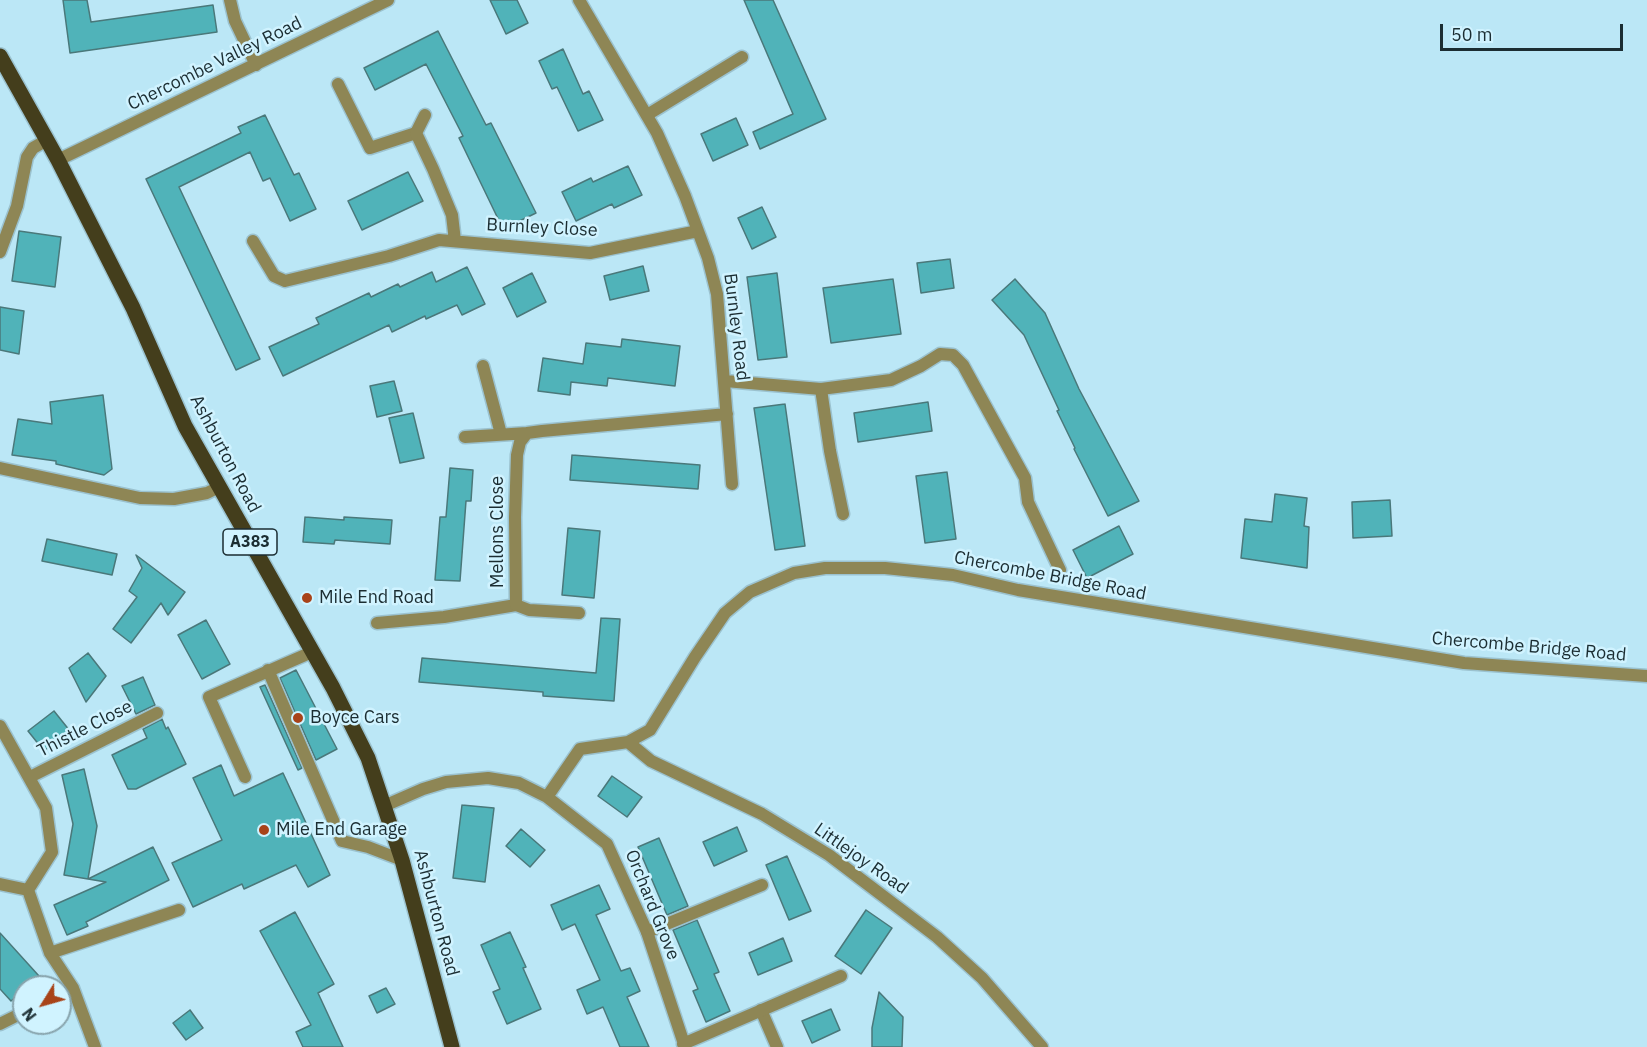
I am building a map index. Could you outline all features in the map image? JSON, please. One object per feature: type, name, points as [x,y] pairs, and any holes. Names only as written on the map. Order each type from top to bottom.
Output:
[{"type":"main road","name":"Ashburton Road","points":[[0,56],[58,160],[133,308],[186,426],[354,727],[368,758],[402,860],[452,1047]]},
{"type":"street","points":[[230,0],[235,21],[256,65]]},
{"type":"street","name":"Chercombe Valley Road","points":[[58,160],[388,0]]},
{"type":"street","name":"Burnley Road","points":[[579,0],[647,115],[672,165],[708,258],[717,294],[732,484]]},
{"type":"street","points":[[647,115],[742,57]]},
{"type":"street","points":[[338,84],[370,148],[416,133],[425,115]]},
{"type":"street","points":[[416,133],[452,215],[455,241]]},
{"type":"street","points":[[0,252],[17,206],[27,157],[33,147],[47,141]]},
{"type":"street","name":"Burnley Close","points":[[253,241],[274,276],[285,281],[389,256],[439,240],[590,253],[698,231]]},
{"type":"street","points":[[725,381],[821,389],[891,380],[940,354],[953,355],[963,365],[1025,478],[1028,502],[1060,570]]},
{"type":"street","points":[[483,366],[501,434]]},
{"type":"street","points":[[821,389],[830,451],[843,514]]},
{"type":"street","points":[[465,438],[728,414]]},
{"type":"street","name":"Mellons Close","points":[[527,434],[520,442],[517,455],[516,605],[529,610],[579,613]]},
{"type":"street","points":[[0,468],[140,498],[174,499],[207,493],[219,487]]},
{"type":"street","name":"Chercombe Bridge Road","points":[[547,797],[580,749],[628,742],[650,730],[725,613],[750,592],[794,573],[825,568],[885,568],[953,575],[1041,594],[1464,663],[1647,676]]},
{"type":"street","points":[[377,623],[444,617],[516,605]]},
{"type":"street","points":[[245,777],[209,697],[312,652]]},
{"type":"street","points":[[268,670],[342,841],[368,847],[402,860]]},
{"type":"street","name":"Thistle Close","points":[[30,777],[157,713]]},
{"type":"street","name":"Thistle Close","points":[[0,726],[46,808],[52,852],[28,890]]},
{"type":"street","name":"Littlejoy Road","points":[[628,742],[651,761],[762,814],[829,855],[937,937],[982,978],[1042,1047]]},
{"type":"street","name":"Orchard Grove","points":[[384,806],[446,782],[488,778],[519,783],[547,797],[607,844],[647,932],[684,1045],[841,976]]},
{"type":"street","points":[[0,884],[28,890],[50,953],[73,988],[96,1047]]},
{"type":"street","points":[[647,932],[762,885]]},
{"type":"street","points":[[50,953],[179,910]]},
{"type":"street","points":[[761,1010],[777,1047]]},
{"type":"building","points":[[63,0],[87,0],[91,22],[213,5],[217,32],[70,53]]},
{"type":"building","points":[[490,0],[517,0],[528,23],[506,34]]},
{"type":"building","points":[[744,0],[773,0],[826,119],[760,149],[753,132],[793,114]]},
{"type":"building","points":[[438,31],[486,125],[491,123],[536,213],[503,229],[459,138],[463,136],[426,64],[375,90],[364,68]]},
{"type":"building","points":[[563,49],[583,94],[589,91],[603,120],[578,131],[557,87],[552,89],[539,61]]},
{"type":"building","points":[[265,115],[294,175],[299,173],[316,209],[290,221],[270,178],[263,181],[250,152],[179,187],[260,359],[236,370],[146,179],[241,133],[238,127]]},
{"type":"building","points":[[736,118],[748,145],[713,161],[701,134]]},
{"type":"building","points":[[628,166],[642,195],[614,208],[612,204],[576,221],[562,192],[591,178],[593,182]]},
{"type":"building","points":[[408,172],[423,201],[362,230],[348,201]]},
{"type":"building","points":[[762,207],[776,237],[752,249],[738,218]]},
{"type":"building","points":[[19,231],[61,237],[55,287],[12,281]]},
{"type":"building","points":[[950,259],[954,288],[921,293],[917,263]]},
{"type":"building","points":[[643,266],[649,291],[610,300],[604,276]]},
{"type":"building","points":[[467,267],[485,304],[462,315],[457,305],[426,319],[425,316],[392,332],[389,325],[283,376],[269,347],[319,324],[316,318],[369,293],[371,297],[432,272],[436,282]]},
{"type":"building","points":[[532,273],[546,302],[517,317],[503,288]]},
{"type":"building","points":[[777,273],[787,357],[758,360],[747,277]]},
{"type":"building","points":[[893,279],[901,334],[831,343],[823,288]]},
{"type":"building","points":[[1015,279],[1045,313],[1079,389],[1139,501],[1108,516],[1074,449],[1057,411],[1059,410],[1024,335],[992,300]]},
{"type":"building","points":[[0,307],[24,311],[19,354],[0,350]]},
{"type":"building","points":[[622,339],[680,346],[675,386],[608,378],[607,386],[571,382],[570,395],[538,391],[543,358],[583,364],[586,343],[621,347]]},
{"type":"building","points":[[394,381],[402,411],[377,417],[370,386]]},
{"type":"building","points":[[103,395],[112,469],[104,475],[56,464],[56,461],[12,455],[18,419],[52,424],[50,402]]},
{"type":"building","points":[[928,402],[932,431],[858,442],[854,413]]},
{"type":"building","points":[[785,404],[805,546],[775,550],[754,408]]},
{"type":"building","points":[[413,413],[424,458],[400,463],[389,418]]},
{"type":"building","points":[[572,455],[700,465],[698,489],[570,480]]},
{"type":"building","points":[[450,468],[473,470],[471,501],[466,501],[460,581],[435,580],[440,517],[446,517]]},
{"type":"building","points":[[947,472],[956,539],[925,543],[916,476]]},
{"type":"building","points":[[1275,494],[1307,498],[1304,526],[1309,527],[1307,568],[1241,558],[1245,519],[1272,522]]},
{"type":"building","points":[[1390,500],[1392,536],[1353,538],[1352,502]]},
{"type":"building","points":[[305,517],[392,520],[390,544],[335,540],[334,544],[303,542]]},
{"type":"building","points":[[1119,526],[1133,554],[1087,578],[1073,550]]},
{"type":"building","points":[[568,528],[600,531],[594,598],[562,595]]},
{"type":"building","points":[[47,539],[117,554],[112,575],[42,561]]},
{"type":"building","points":[[136,555],[185,592],[168,615],[161,603],[131,643],[113,629],[137,597],[129,591],[142,568]]},
{"type":"building","points":[[601,618],[620,619],[614,701],[543,696],[543,692],[419,682],[422,658],[596,673]]},
{"type":"building","points":[[206,620],[230,664],[202,679],[178,635]]},
{"type":"building","points":[[88,653],[106,676],[86,702],[69,668]]},
{"type":"building","points":[[296,670],[337,749],[316,760],[280,678]]},
{"type":"building","points":[[143,677],[155,705],[136,714],[122,686]]},
{"type":"building","points":[[265,685],[302,768],[298,770],[260,687]]},
{"type":"building","points":[[54,711],[70,731],[44,751],[28,731]]},
{"type":"building","points":[[162,719],[186,764],[136,789],[128,789],[112,755],[147,738],[143,729]]},
{"type":"building","name":"Mile End Garage","points":[[221,765],[234,796],[283,773],[330,875],[308,887],[296,865],[244,889],[242,884],[193,907],[172,863],[222,840],[193,778]]},
{"type":"building","points":[[84,769],[97,826],[88,879],[64,875],[73,824],[62,775]]},
{"type":"building","points":[[612,776],[642,797],[627,817],[598,796]]},
{"type":"building","points":[[462,805],[494,808],[485,882],[453,878]]},
{"type":"building","points":[[737,827],[747,851],[714,866],[703,842]]},
{"type":"building","points":[[521,829],[545,850],[530,867],[506,846]]},
{"type":"building","points":[[659,838],[688,906],[667,915],[638,847]]},
{"type":"building","points":[[153,847],[169,880],[86,922],[88,926],[67,935],[54,905],[106,882],[88,879]]},
{"type":"building","points":[[787,856],[811,911],[789,920],[766,865]]},
{"type":"building","points":[[599,885],[610,909],[596,915],[621,971],[630,968],[640,991],[627,997],[649,1047],[620,1047],[603,1007],[587,1014],[577,990],[600,980],[575,924],[562,930],[551,905]]},
{"type":"building","points":[[866,910],[892,928],[861,974],[835,956]]},
{"type":"building","points":[[295,912],[334,984],[318,993],[343,1047],[303,1047],[296,1032],[311,1025],[260,931]]},
{"type":"building","points":[[697,920],[719,972],[714,974],[730,1011],[706,1022],[693,991],[698,989],[673,930]]},
{"type":"building","points":[[510,932],[541,1009],[507,1024],[493,992],[500,989],[481,945]]},
{"type":"building","points":[[0,933],[38,975],[12,975],[11,1001],[0,989]]},
{"type":"building","points":[[783,938],[792,961],[758,975],[749,953]]},
{"type":"building","points":[[386,988],[395,1004],[377,1013],[369,996]]},
{"type":"building","points":[[879,992],[903,1017],[902,1047],[872,1047],[872,1028]]},
{"type":"building","points":[[831,1009],[840,1030],[812,1043],[802,1021]]},
{"type":"building","points":[[190,1010],[203,1028],[186,1040],[173,1023]]},
{"type":"place","name":"Mile End Road","points":[[307,598]]},
{"type":"place","name":"Boyce Cars","points":[[298,718]]},
{"type":"place","name":"Mile End Garage","points":[[264,830]]}]
